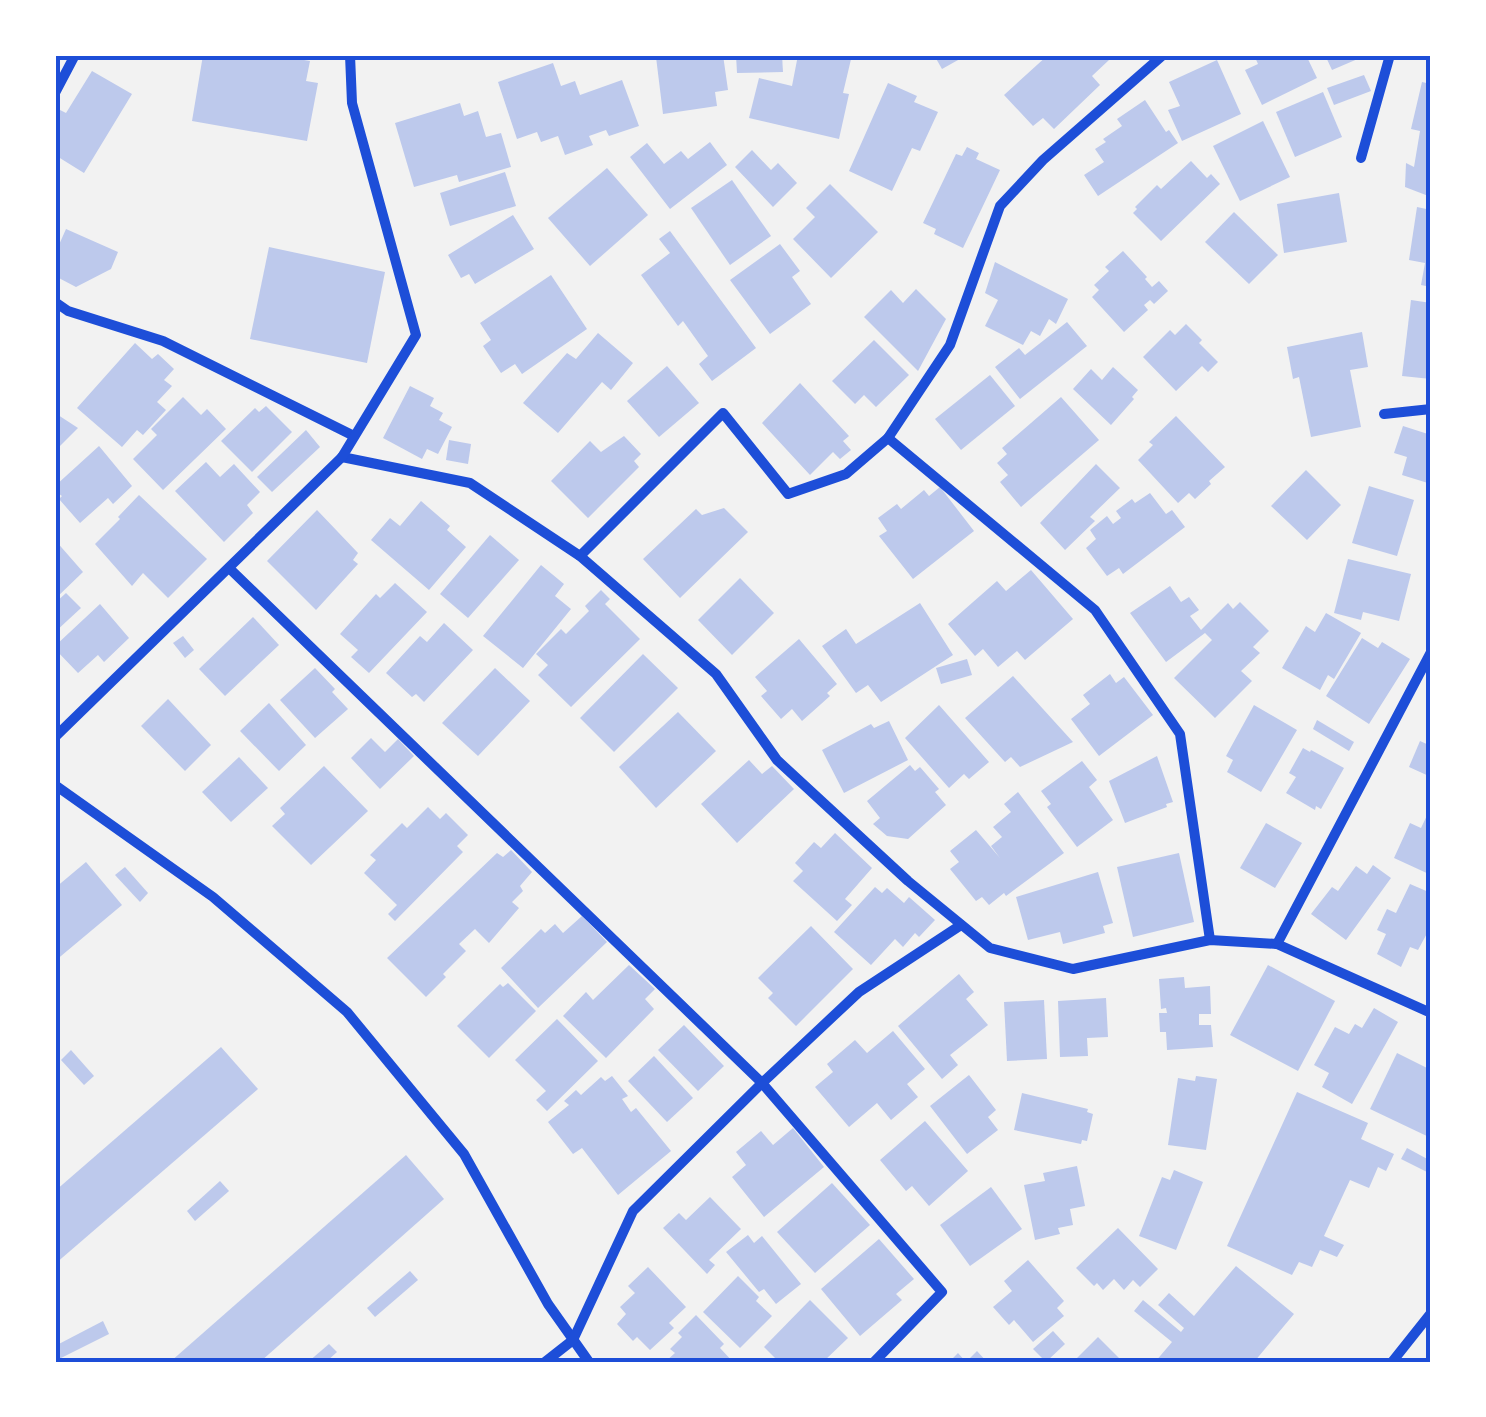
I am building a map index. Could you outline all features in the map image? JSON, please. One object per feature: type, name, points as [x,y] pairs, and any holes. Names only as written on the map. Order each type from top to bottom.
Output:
[{"type":"street","points":[[55,93],[75,55]]},
{"type":"street","points":[[55,737],[342,457],[416,335],[352,103],[350,55]]},
{"type":"street","points":[[580,556],[723,413],[788,494],[846,474],[888,438],[950,345],[1000,206],[1043,160],[1164,55]]},
{"type":"street","points":[[1361,158],[1390,55]]},
{"type":"street","points":[[55,302],[68,311],[164,341],[354,436]]},
{"type":"street","points":[[1384,414],[1431,409]]},
{"type":"street","points":[[888,438],[1094,610],[1180,734],[1210,940]]},
{"type":"street","points":[[342,457],[470,483],[580,556],[716,674],[777,760],[908,881],[990,948],[1074,970],[1210,940],[1277,944],[1431,1013]]},
{"type":"street","points":[[229,568],[762,1083],[942,1292],[874,1362]]},
{"type":"street","points":[[1277,944],[1431,652]]},
{"type":"street","points":[[55,785],[214,897],[347,1012],[464,1154],[548,1304],[588,1362]]},
{"type":"street","points":[[545,1362],[573,1340],[632,1212],[859,992],[961,924]]},
{"type":"street","points":[[1392,1362],[1431,1313]]},
{"type":"building","points":[[203,55],[274,55],[310,61],[306,81],[318,83],[307,141],[192,121]]},
{"type":"building","points":[[723,55],[728,90],[715,92],[717,106],[663,114],[656,57]]},
{"type":"building","points":[[736,55],[782,55],[783,72],[737,73]]},
{"type":"building","points":[[798,55],[852,55],[843,93],[849,94],[839,139],[749,118],[759,78],[792,86]]},
{"type":"building","points":[[934,55],[967,55],[942,69]]},
{"type":"building","points":[[1048,55],[1105,55],[1109,60],[1092,76],[1100,85],[1054,129],[1043,118],[1033,126],[1004,95]]},
{"type":"building","points":[[1254,55],[1306,55],[1317,78],[1262,105],[1245,70],[1258,64]]},
{"type":"building","points":[[1325,55],[1367,55],[1332,70]]},
{"type":"building","points":[[1217,60],[1241,114],[1182,141],[1168,110],[1180,106],[1169,82]]},
{"type":"building","points":[[553,63],[561,86],[575,81],[580,95],[622,80],[639,126],[609,136],[606,130],[589,136],[593,145],[565,155],[558,136],[541,142],[537,132],[517,139],[498,82]]},
{"type":"building","points":[[92,71],[132,94],[84,173],[55,155],[55,115],[58,109],[66,113]]},
{"type":"building","points":[[1364,75],[1371,91],[1334,105],[1327,88]]},
{"type":"building","points":[[1422,82],[1431,84],[1431,197],[1405,187],[1406,163],[1414,167],[1420,131],[1411,129]]},
{"type":"building","points":[[888,83],[917,96],[914,102],[938,112],[920,151],[912,148],[892,191],[849,171]]},
{"type":"building","points":[[1323,92],[1342,137],[1295,157],[1276,112]]},
{"type":"building","points":[[1145,100],[1178,143],[1098,196],[1084,175],[1104,162],[1095,149],[1122,126],[1117,119]]},
{"type":"building","points":[[460,103],[464,116],[478,111],[486,137],[501,133],[511,167],[459,182],[457,175],[414,187],[395,123]]},
{"type":"building","points":[[1263,121],[1290,177],[1240,201],[1213,146]]},
{"type":"building","points":[[710,142],[727,165],[670,209],[630,157],[647,143],[664,164],[681,151],[688,159]]},
{"type":"building","points":[[967,147],[979,153],[976,159],[1000,170],[963,248],[934,234],[936,229],[923,223],[956,154],[962,156]]},
{"type":"building","points":[[752,150],[771,170],[778,163],[797,183],[773,207],[735,167]]},
{"type":"building","points":[[1191,161],[1207,178],[1211,174],[1220,184],[1161,241],[1133,213],[1135,207],[1157,185],[1161,189]]},
{"type":"building","points":[[607,168],[648,215],[590,266],[548,218]]},
{"type":"building","points":[[505,172],[516,206],[450,226],[440,193]]},
{"type":"building","points":[[732,180],[771,236],[730,265],[691,208]]},
{"type":"building","points":[[830,184],[878,232],[831,278],[793,239],[815,217],[806,208]]},
{"type":"building","points":[[1339,193],[1347,242],[1284,253],[1277,204]]},
{"type":"building","points":[[1417,207],[1431,210],[1431,287],[1421,285],[1425,263],[1409,260]]},
{"type":"building","points":[[1234,212],[1278,255],[1249,284],[1205,242]]},
{"type":"building","points":[[513,215],[534,249],[475,284],[469,274],[461,278],[448,255]]},
{"type":"building","points":[[66,229],[118,252],[111,269],[76,287],[55,276],[55,246],[58,247]]},
{"type":"building","points":[[670,231],[756,348],[712,381],[699,364],[708,356],[683,321],[678,326],[641,275],[670,253],[659,239]]},
{"type":"building","points":[[780,244],[800,271],[792,277],[811,304],[770,334],[730,280]]},
{"type":"building","points":[[269,247],[385,272],[367,363],[250,339]]},
{"type":"building","points":[[1123,251],[1152,287],[1159,281],[1168,291],[1154,304],[1150,300],[1144,305],[1148,310],[1124,332],[1092,297],[1099,290],[1094,285],[1109,271],[1105,267]]},
{"type":"building","points":[[995,262],[1068,299],[1056,324],[1049,319],[1040,336],[1031,331],[1023,345],[985,326],[998,300],[985,293]]},
{"type":"building","points":[[551,275],[587,329],[522,374],[515,364],[501,373],[483,346],[491,340],[480,323]]},
{"type":"building","points":[[916,289],[946,319],[918,371],[864,317],[891,290],[903,303]]},
{"type":"building","points":[[1411,300],[1431,303],[1431,379],[1402,376]]},
{"type":"building","points":[[1067,322],[1087,346],[1020,399],[995,367],[1019,348],[1025,355]]},
{"type":"building","points":[[1186,324],[1218,362],[1208,372],[1202,366],[1176,391],[1143,357],[1170,330],[1175,335]]},
{"type":"building","points":[[1362,332],[1368,367],[1350,370],[1361,427],[1311,437],[1299,377],[1293,379],[1287,347]]},
{"type":"building","points":[[598,333],[633,363],[611,390],[602,382],[558,433],[523,403],[567,353],[576,359]]},
{"type":"building","points":[[874,340],[909,375],[876,407],[864,395],[855,404],[832,381]]},
{"type":"building","points":[[135,343],[152,359],[158,354],[174,369],[164,380],[172,386],[157,402],[166,410],[143,435],[137,430],[122,447],[77,408]]},
{"type":"building","points":[[667,366],[699,403],[659,437],[627,401]]},
{"type":"building","points":[[1113,367],[1138,390],[1111,425],[1073,389],[1091,369],[1102,380]]},
{"type":"building","points":[[990,375],[1015,406],[961,450],[935,419]]},
{"type":"building","points":[[800,383],[849,436],[843,441],[851,450],[840,459],[833,452],[810,475],[762,423]]},
{"type":"building","points":[[410,386],[434,398],[430,406],[443,413],[439,420],[452,427],[438,454],[427,449],[422,459],[383,438]]},
{"type":"building","points":[[183,397],[201,415],[207,409],[226,429],[163,490],[133,459],[157,435],[151,429]]},
{"type":"building","points":[[1061,397],[1099,440],[1021,507],[1000,482],[1008,475],[997,463],[1007,454],[1002,448]]},
{"type":"building","points":[[266,406],[292,432],[252,472],[221,441],[255,408],[259,412]]},
{"type":"building","points":[[55,413],[78,428],[55,451]]},
{"type":"building","points":[[1176,416],[1225,467],[1195,499],[1189,493],[1178,503],[1138,460],[1153,445],[1149,442]]},
{"type":"building","points":[[1403,426],[1431,435],[1431,484],[1402,475],[1407,457],[1394,453]]},
{"type":"building","points":[[306,430],[320,447],[272,492],[257,477]]},
{"type":"building","points":[[624,436],[641,454],[634,461],[639,467],[588,518],[551,481],[590,441],[601,452]]},
{"type":"building","points":[[449,440],[471,444],[468,464],[446,460]]},
{"type":"building","points":[[99,446],[132,486],[113,504],[108,498],[80,523],[59,499],[62,496],[55,486]]},
{"type":"building","points":[[206,462],[220,477],[234,464],[260,492],[247,505],[253,513],[224,542],[175,491]]},
{"type":"building","points":[[1096,464],[1120,488],[1090,517],[1095,521],[1065,550],[1040,523]]},
{"type":"building","points":[[1306,470],[1341,505],[1307,540],[1271,506]]},
{"type":"building","points":[[1369,486],[1414,500],[1397,556],[1352,543]]},
{"type":"building","points":[[940,487],[974,531],[913,579],[879,536],[887,531],[878,518],[897,504],[901,509],[924,490],[929,496]]},
{"type":"building","points":[[1150,493],[1166,514],[1172,510],[1185,527],[1123,574],[1119,568],[1107,576],[1086,548],[1096,539],[1090,530],[1107,516],[1113,524],[1121,518],[1116,511],[1132,499],[1135,503]]},
{"type":"building","points":[[139,495],[207,559],[168,598],[143,573],[132,586],[95,544]]},
{"type":"building","points":[[421,501],[450,526],[447,530],[466,547],[429,590],[371,540],[390,518],[400,526]]},
{"type":"building","points":[[724,508],[748,532],[680,598],[643,559],[696,509],[702,515]]},
{"type":"building","points":[[317,510],[358,553],[353,560],[358,564],[316,610],[267,561]]},
{"type":"building","points":[[490,535],[519,560],[468,618],[440,594]]},
{"type":"building","points":[[55,540],[83,572],[55,599]]},
{"type":"building","points":[[1348,559],[1411,574],[1399,621],[1363,612],[1361,620],[1334,613]]},
{"type":"building","points":[[541,565],[564,584],[555,596],[571,609],[523,668],[483,636]]},
{"type":"building","points":[[1031,570],[1073,619],[1025,660],[1017,651],[998,667],[983,649],[975,656],[948,624],[997,581],[1006,591]]},
{"type":"building","points":[[740,578],[774,613],[732,655],[698,620]]},
{"type":"building","points":[[395,583],[427,612],[369,673],[351,657],[358,650],[340,634],[376,594],[380,598]]},
{"type":"building","points":[[1170,586],[1181,602],[1189,597],[1199,610],[1190,616],[1201,630],[1228,603],[1233,609],[1240,602],[1269,631],[1253,647],[1260,653],[1241,671],[1252,681],[1215,718],[1174,678],[1212,640],[1205,633],[1166,662],[1130,613]]},
{"type":"building","points":[[601,590],[610,599],[605,604],[640,639],[571,707],[538,675],[548,665],[536,654],[561,629],[566,634],[589,611],[585,606]]},
{"type":"building","points":[[66,593],[81,608],[55,632],[55,603]]},
{"type":"building","points":[[920,603],[953,655],[881,702],[868,685],[856,693],[822,646],[846,629],[856,644]]},
{"type":"building","points":[[100,604],[129,638],[104,662],[98,655],[78,673],[55,646]]},
{"type":"building","points":[[1326,613],[1361,633],[1334,679],[1328,675],[1320,690],[1282,668],[1306,626],[1315,632]]},
{"type":"building","points":[[253,617],[279,645],[225,696],[199,669]]},
{"type":"building","points":[[444,623],[473,650],[424,702],[416,694],[412,697],[386,673],[420,636],[427,642]]},
{"type":"building","points":[[183,636],[194,650],[185,658],[173,643]]},
{"type":"building","points":[[1362,638],[1378,648],[1382,642],[1410,659],[1369,724],[1326,696]]},
{"type":"building","points":[[799,639],[837,684],[827,693],[830,696],[802,721],[792,709],[781,719],[761,696],[767,691],[755,677]]},
{"type":"building","points":[[643,654],[678,688],[614,752],[580,718]]},
{"type":"building","points":[[967,659],[972,675],[941,684],[936,668]]},
{"type":"building","points":[[315,668],[348,709],[315,738],[280,700]]},
{"type":"building","points":[[495,668],[530,701],[478,756],[442,723]]},
{"type":"building","points":[[1110,674],[1116,683],[1124,677],[1153,715],[1099,756],[1071,719],[1090,704],[1083,695]]},
{"type":"building","points":[[1013,676],[1073,742],[1020,767],[1011,757],[1005,762],[965,718]]},
{"type":"building","points":[[168,699],[211,745],[185,771],[141,726]]},
{"type":"building","points":[[269,703],[306,745],[279,771],[240,731]]},
{"type":"building","points":[[939,705],[989,762],[969,779],[964,774],[949,788],[905,738]]},
{"type":"building","points":[[1254,705],[1297,730],[1261,792],[1227,772],[1233,760],[1226,756]]},
{"type":"building","points":[[678,712],[716,751],[656,808],[619,767]]},
{"type":"building","points":[[1317,720],[1354,742],[1349,751],[1313,729]]},
{"type":"building","points":[[889,721],[908,760],[844,793],[822,750],[871,724],[874,728]]},
{"type":"building","points":[[371,738],[385,752],[398,739],[414,756],[380,789],[351,758]]},
{"type":"building","points":[[1420,741],[1431,746],[1431,777],[1409,767]]},
{"type":"building","points":[[1303,748],[1344,768],[1321,809],[1316,806],[1315,810],[1286,793],[1296,777],[1289,773]]},
{"type":"building","points":[[1157,756],[1173,802],[1125,823],[1109,781]]},
{"type":"building","points":[[239,757],[268,788],[231,822],[202,792]]},
{"type":"building","points":[[749,760],[762,774],[772,766],[794,789],[737,843],[701,804]]},
{"type":"building","points":[[1082,761],[1097,780],[1089,787],[1113,820],[1077,847],[1047,807],[1051,804],[1041,791]]},
{"type":"building","points":[[910,765],[915,771],[920,767],[939,789],[935,792],[946,805],[908,839],[887,836],[873,824],[880,818],[867,801]]},
{"type":"building","points":[[324,766],[368,811],[311,865],[272,826],[285,814],[280,808]]},
{"type":"building","points":[[1018,792],[1064,853],[1006,896],[1004,893],[989,905],[982,897],[976,901],[950,869],[959,862],[950,851],[976,830],[1000,858],[991,846],[1002,837],[993,827],[1011,812],[1004,804]]},
{"type":"building","points":[[428,807],[440,819],[446,813],[468,835],[457,846],[463,852],[395,921],[388,914],[397,905],[364,873],[376,860],[370,855],[402,823],[407,828]]},
{"type":"building","points":[[1431,807],[1431,875],[1394,858],[1410,823],[1421,828]]},
{"type":"building","points":[[1266,823],[1302,843],[1275,888],[1240,868]]},
{"type":"building","points":[[835,833],[872,868],[845,899],[852,905],[837,921],[793,881],[803,871],[795,863],[814,842],[821,848]]},
{"type":"building","points":[[511,850],[532,872],[520,886],[523,891],[512,902],[519,908],[489,943],[475,929],[459,944],[466,951],[426,997],[387,958],[497,853],[503,857]]},
{"type":"building","points":[[1179,853],[1194,922],[1133,937],[1117,867]]},
{"type":"building","points":[[86,862],[122,905],[55,961],[55,888]]},
{"type":"building","points":[[1373,865],[1391,878],[1346,940],[1311,914],[1332,887],[1338,891],[1356,866],[1367,874]]},
{"type":"building","points":[[125,867],[148,893],[140,902],[115,875]]},
{"type":"building","points":[[1098,872],[1113,923],[1103,926],[1105,933],[1063,944],[1060,932],[1028,940],[1016,897]]},
{"type":"building","points":[[1410,884],[1431,893],[1431,926],[1418,950],[1410,947],[1401,967],[1377,954],[1386,934],[1377,930],[1387,909],[1396,913]]},
{"type":"building","points":[[875,887],[882,893],[887,888],[904,903],[909,897],[935,920],[903,947],[895,939],[871,965],[834,932]]},
{"type":"building","points":[[582,916],[607,942],[538,1008],[501,968],[541,929],[545,933],[555,924],[563,933]]},
{"type":"building","points":[[811,926],[853,969],[796,1026],[768,998],[773,993],[758,978]]},
{"type":"building","points":[[629,965],[655,989],[645,999],[654,1009],[606,1058],[563,1016],[586,992],[593,1000]]},
{"type":"building","points":[[1268,965],[1335,1001],[1298,1071],[1230,1035]]},
{"type":"building","points":[[959,974],[974,992],[966,999],[988,1025],[950,1055],[958,1065],[942,1079],[898,1026]]},
{"type":"building","points":[[1184,977],[1185,988],[1210,986],[1211,1014],[1199,1014],[1199,1025],[1211,1025],[1213,1047],[1167,1050],[1166,1032],[1160,1032],[1159,1013],[1167,1013],[1166,1008],[1161,1009],[1159,979]]},
{"type":"building","points":[[508,983],[536,1011],[489,1058],[457,1026],[500,984],[503,987]]},
{"type":"building","points":[[1106,998],[1108,1037],[1087,1038],[1088,1056],[1060,1057],[1058,1001]]},
{"type":"building","points":[[1044,1000],[1047,1059],[1007,1061],[1004,1002]]},
{"type":"building","points":[[1374,1008],[1398,1022],[1352,1104],[1322,1087],[1329,1073],[1314,1065],[1335,1027],[1349,1034],[1355,1024],[1362,1028]]},
{"type":"building","points":[[557,1019],[598,1061],[547,1111],[536,1100],[546,1091],[515,1060]]},
{"type":"building","points":[[684,1025],[724,1066],[698,1091],[658,1050]]},
{"type":"building","points":[[893,1031],[925,1069],[907,1084],[918,1097],[891,1120],[877,1103],[849,1127],[815,1087],[833,1072],[827,1064],[855,1040],[867,1053]]},
{"type":"building","points":[[221,1047],[258,1089],[55,1264],[55,1191]]},
{"type":"building","points":[[71,1050],[94,1076],[84,1085],[61,1060]]},
{"type":"building","points":[[1397,1053],[1431,1070],[1431,1138],[1370,1109]]},
{"type":"building","points":[[654,1056],[693,1098],[667,1122],[628,1081]]},
{"type":"building","points":[[969,1075],[996,1110],[988,1117],[998,1130],[967,1154],[930,1106]]},
{"type":"building","points":[[612,1076],[628,1096],[622,1099],[631,1112],[636,1108],[671,1151],[618,1195],[582,1148],[573,1154],[548,1122],[569,1105],[564,1101],[576,1090],[581,1095],[601,1077],[605,1081]]},
{"type":"building","points":[[1196,1076],[1217,1079],[1206,1150],[1168,1145],[1178,1078],[1195,1081]]},
{"type":"building","points":[[1297,1092],[1368,1123],[1361,1139],[1394,1154],[1386,1171],[1378,1167],[1369,1188],[1350,1180],[1324,1236],[1344,1245],[1337,1257],[1320,1250],[1312,1267],[1299,1262],[1292,1275],[1227,1246]]},
{"type":"building","points":[[1022,1093],[1088,1109],[1093,1114],[1087,1141],[1082,1140],[1081,1144],[1014,1130]]},
{"type":"building","points":[[925,1121],[968,1171],[929,1206],[912,1186],[906,1191],[880,1160]]},
{"type":"building","points":[[793,1128],[824,1167],[764,1217],[732,1177],[746,1165],[736,1152],[761,1131],[773,1145]]},
{"type":"building","points":[[1407,1148],[1431,1161],[1431,1174],[1401,1159]]},
{"type":"building","points":[[406,1155],[444,1199],[260,1362],[170,1362]]},
{"type":"building","points":[[1077,1166],[1085,1206],[1070,1209],[1073,1225],[1058,1228],[1060,1234],[1035,1240],[1024,1185],[1045,1181],[1043,1173]]},
{"type":"building","points":[[1174,1170],[1203,1182],[1176,1250],[1139,1236],[1162,1177],[1170,1180]]},
{"type":"building","points":[[220,1181],[229,1191],[195,1221],[187,1211]]},
{"type":"building","points":[[832,1183],[870,1225],[815,1273],[777,1232]]},
{"type":"building","points":[[991,1187],[1022,1229],[970,1266],[940,1225]]},
{"type":"building","points":[[710,1197],[741,1229],[709,1260],[715,1265],[707,1274],[663,1228],[679,1213],[686,1220]]},
{"type":"building","points":[[1118,1228],[1158,1269],[1140,1287],[1133,1280],[1124,1290],[1114,1279],[1103,1290],[1076,1268]]},
{"type":"building","points":[[748,1235],[754,1243],[762,1236],[801,1284],[776,1304],[764,1289],[759,1292],[726,1252]]},
{"type":"building","points":[[879,1239],[914,1279],[896,1294],[902,1300],[860,1336],[821,1289]]},
{"type":"building","points":[[1028,1260],[1064,1301],[1057,1308],[1064,1316],[1033,1342],[1014,1320],[1009,1325],[993,1307],[1012,1291],[1004,1281]]},
{"type":"building","points":[[1236,1266],[1294,1314],[1254,1362],[1155,1362],[1172,1342],[1134,1311],[1143,1300],[1181,1332],[1184,1328],[1158,1305],[1169,1293],[1194,1316]]},
{"type":"building","points":[[648,1267],[686,1307],[669,1323],[674,1328],[650,1350],[637,1337],[633,1341],[617,1324],[626,1314],[620,1307],[635,1293],[628,1286]]},
{"type":"building","points":[[410,1271],[418,1280],[375,1317],[367,1308]]},
{"type":"building","points":[[738,1276],[772,1316],[740,1348],[703,1312]]},
{"type":"building","points":[[810,1300],[848,1338],[823,1362],[779,1362],[764,1347]]},
{"type":"building","points":[[696,1315],[724,1344],[720,1348],[733,1362],[665,1362],[675,1353],[670,1349],[682,1337],[678,1333]]},
{"type":"building","points":[[103,1321],[109,1334],[55,1361],[55,1346]]},
{"type":"building","points":[[1053,1331],[1065,1344],[1046,1362],[1033,1349]]},
{"type":"building","points":[[1098,1337],[1123,1362],[1073,1362]]},
{"type":"building","points":[[329,1344],[337,1352],[326,1362],[308,1362]]},
{"type":"building","points":[[977,1351],[987,1362],[966,1362]]},
{"type":"building","points":[[958,1353],[966,1362],[949,1362]]}]
